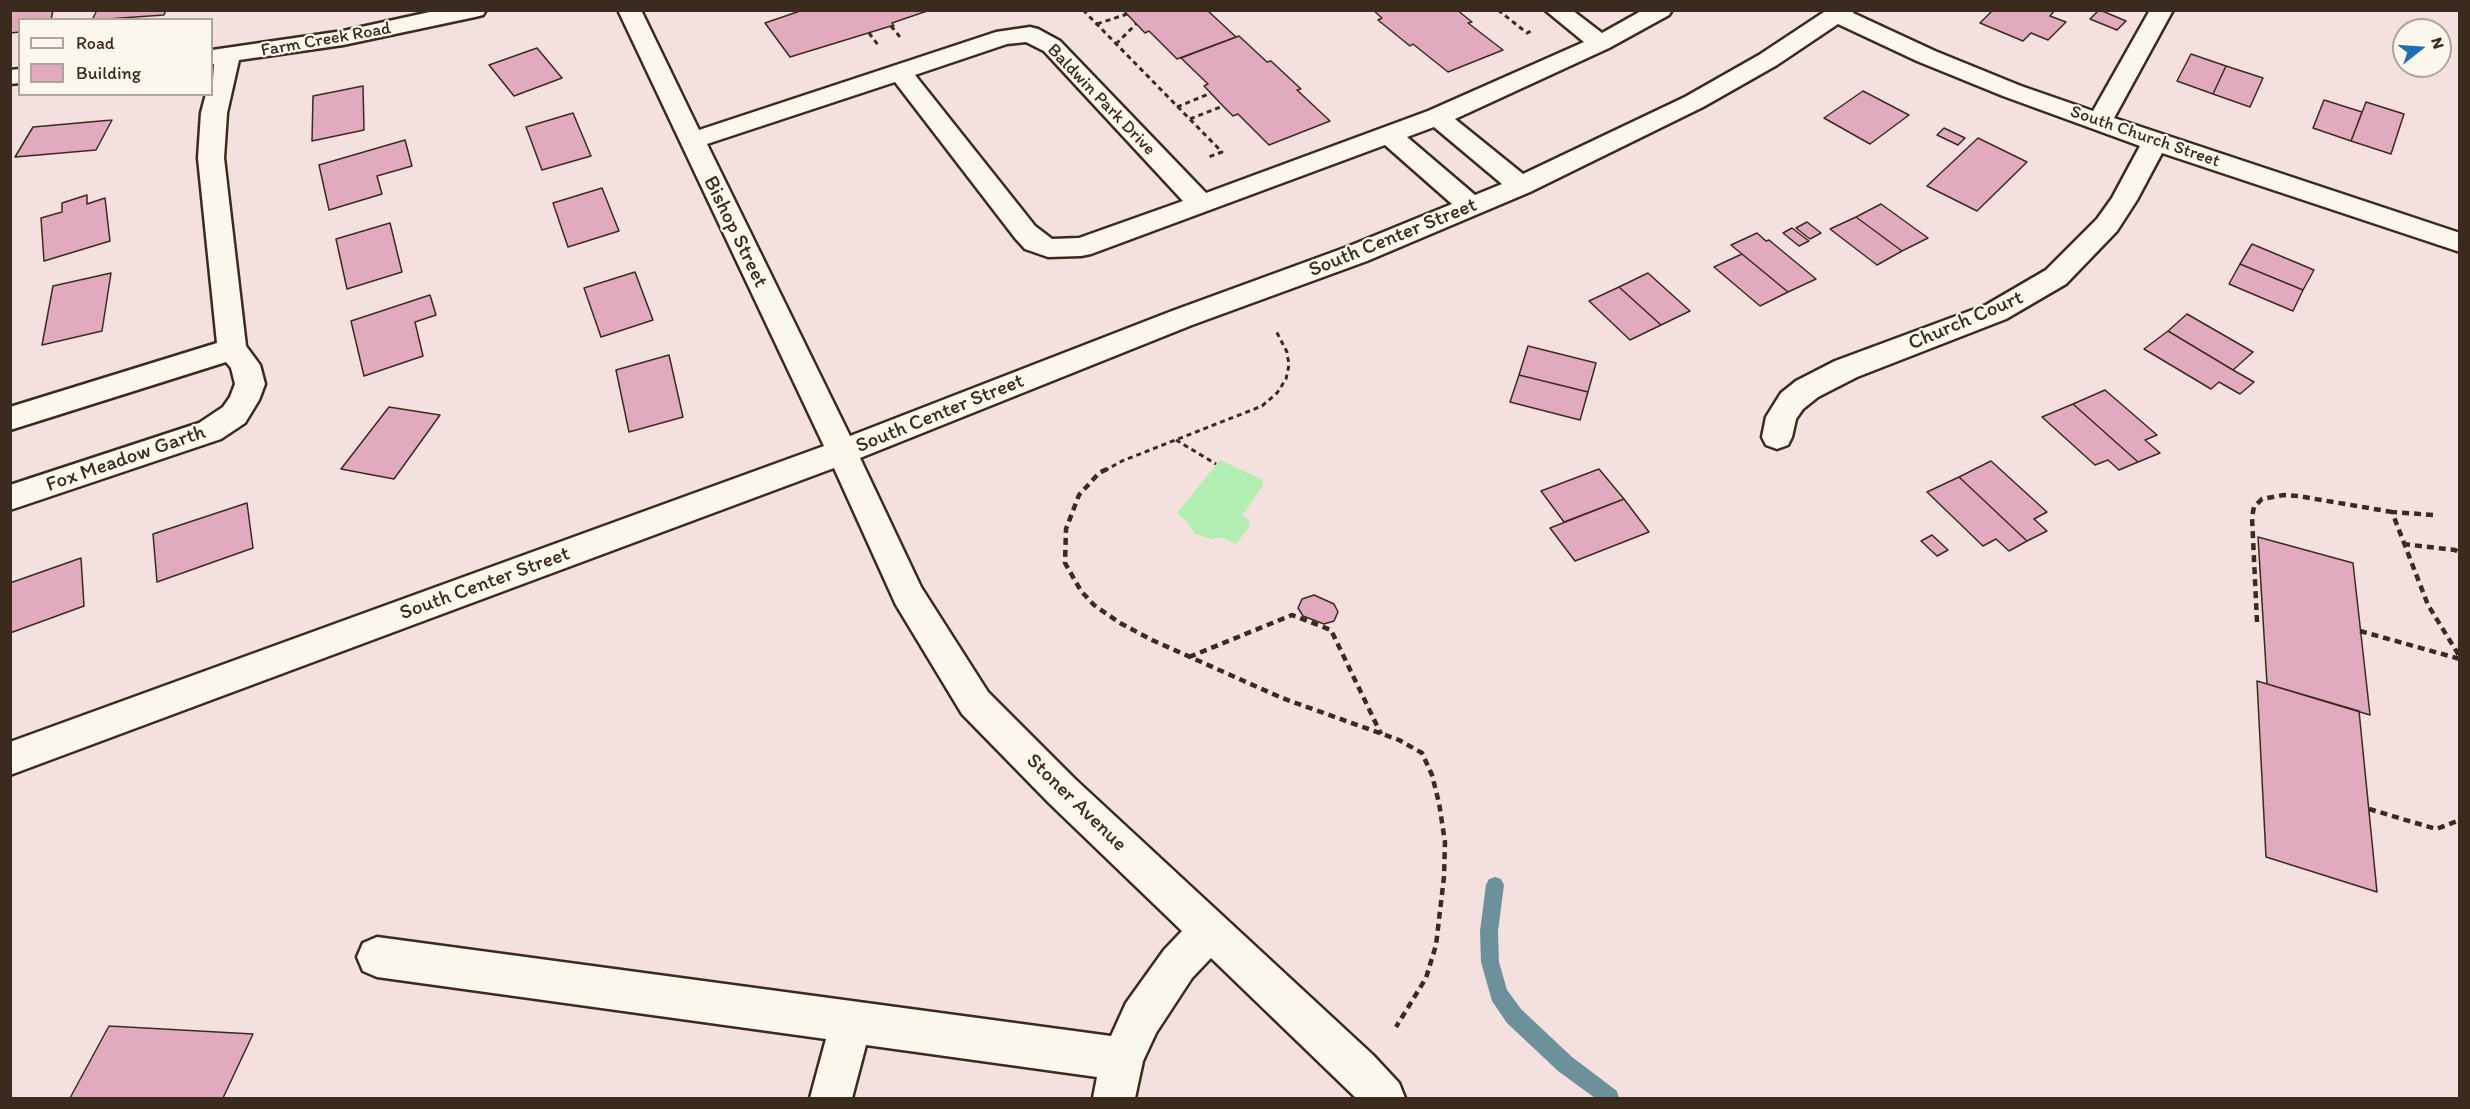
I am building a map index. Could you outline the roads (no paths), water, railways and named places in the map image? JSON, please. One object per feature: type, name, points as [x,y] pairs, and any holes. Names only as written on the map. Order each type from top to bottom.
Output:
[{"type":"street","name":"Farm Creek Road","points":[[220,57],[343,38],[474,10]]},
{"type":"street","name":"Bishop Street","points":[[628,10],[842,452]]},
{"type":"street","points":[[1556,10],[1600,43]]},
{"type":"street","points":[[899,72],[1024,232],[1035,242],[1048,248],[1081,247],[1437,117],[1600,43],[1661,10]]},
{"type":"street","points":[[2099,122],[2162,10]]},
{"type":"street","name":"South Church Street","points":[[1841,13],[1926,56],[2099,122],[2460,243]]},
{"type":"street","name":"South Center Street","points":[[10,759],[842,452],[1182,318],[1357,254],[1521,186],[1694,102],[1768,60],[1841,13]]},
{"type":"street","name":"Baldwin Park Drive","points":[[691,141],[1004,37],[1030,34],[1052,46],[1201,204]]},
{"type":"street","name":"Fox Meadow Garth","points":[[10,498],[210,431],[234,415],[244,400],[250,384],[245,365],[232,349],[211,158],[220,57]]},
{"type":"street","points":[[1437,117],[1521,186]]},
{"type":"street","points":[[1390,136],[1472,207]]},
{"type":"street","name":"Church Court","points":[[1777,437],[1781,417],[1792,401],[1807,388],[1846,369],[1996,312],[2056,277],[2107,225],[2124,200],[2155,141]]},
{"type":"street","points":[[10,419],[232,349]]},
{"type":"street","name":"Stoner Avenue","points":[[842,452],[908,595],[975,703],[1062,791],[1358,1070],[1384,1098]]},
{"type":"street","points":[[1114,1098],[1122,1059],[1141,1018],[1178,964],[1210,930]]},
{"type":"street","points":[[377,957],[1122,1059]]},
{"type":"street","points":[[831,1098],[851,1022]]},
{"type":"waterway","points":[[1495,885],[1489,931],[1490,962],[1499,994],[1514,1016],[1565,1064],[1610,1098]]}]
